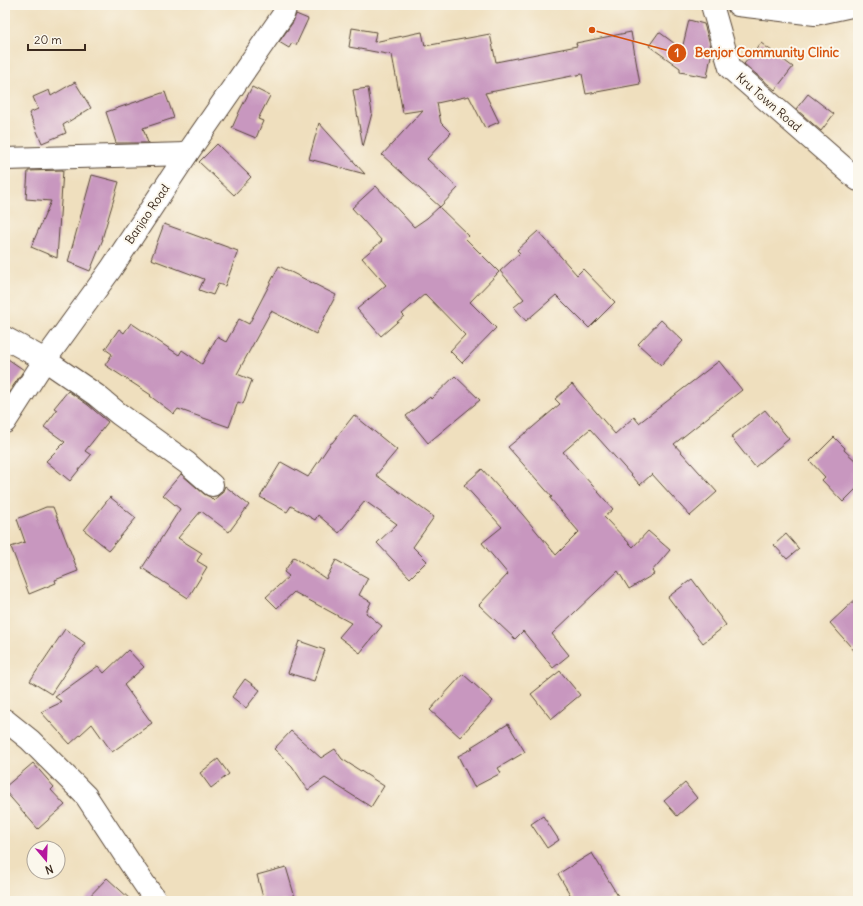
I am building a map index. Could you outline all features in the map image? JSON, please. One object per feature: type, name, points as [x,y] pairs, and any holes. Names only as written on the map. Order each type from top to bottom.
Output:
[{"type":"street","name":"Banjao Road","points":[[5,422],[45,360],[111,269],[187,154],[283,15],[286,5]]},
{"type":"street","name":"Kru Town Road","points":[[712,5],[730,68],[858,180]]},
{"type":"street","points":[[738,5],[815,14],[856,5]]},
{"type":"street","points":[[5,159],[187,154]]},
{"type":"street","points":[[5,338],[45,360],[96,395],[119,414],[187,463],[212,485]]},
{"type":"street","points":[[5,720],[30,740],[86,796],[156,901]]},
{"type":"building","points":[[296,14],[308,19],[296,45],[292,43],[289,48],[279,42],[293,22]]},
{"type":"building","points":[[689,20],[704,24],[711,47],[710,50],[712,50],[707,77],[680,72],[680,68],[649,46],[659,32],[682,49]]},
{"type":"building","points":[[352,28],[376,32],[374,42],[422,32],[425,46],[490,34],[496,62],[577,46],[576,43],[631,32],[640,84],[586,94],[582,74],[485,93],[499,122],[485,128],[469,96],[437,103],[441,123],[451,133],[427,159],[458,188],[440,207],[382,155],[423,110],[403,113],[392,55],[349,47]]},
{"type":"building","points":[[761,43],[793,67],[775,90],[744,64]]},
{"type":"building","points":[[75,82],[91,108],[63,125],[66,133],[42,143],[29,113],[38,109],[33,97],[49,90],[51,96]]},
{"type":"building","points":[[252,87],[270,96],[258,119],[263,121],[256,138],[232,128]]},
{"type":"building","points":[[368,88],[372,113],[363,147],[353,90]]},
{"type":"building","points":[[165,92],[174,118],[143,128],[148,143],[116,143],[106,112]]},
{"type":"building","points":[[808,94],[834,114],[821,131],[796,109]]},
{"type":"building","points":[[319,123],[365,174],[309,159]]},
{"type":"building","points":[[217,144],[251,177],[234,195],[199,162]]},
{"type":"building","points":[[63,170],[57,258],[31,247],[51,201],[26,199],[28,171]]},
{"type":"building","points":[[92,175],[119,182],[103,239],[90,271],[68,262]]},
{"type":"building","points":[[376,186],[414,227],[439,207],[469,236],[466,239],[499,272],[470,302],[496,328],[462,363],[450,351],[465,335],[425,294],[402,314],[404,316],[381,336],[357,309],[386,285],[362,258],[382,241],[352,208]]},
{"type":"building","points":[[164,224],[238,251],[225,286],[218,284],[213,295],[199,290],[204,279],[151,259]]},
{"type":"building","points":[[538,231],[577,275],[583,269],[615,302],[589,328],[556,295],[526,321],[514,307],[524,299],[500,271],[520,253],[517,250]]},
{"type":"building","points":[[279,266],[336,295],[316,334],[271,311],[237,374],[252,380],[243,404],[238,402],[229,427],[178,409],[174,414],[150,396],[151,395],[105,365],[112,354],[105,349],[119,329],[124,333],[131,323],[179,355],[182,350],[202,364],[217,337],[226,342],[239,319],[249,324]]},
{"type":"building","points":[[661,320],[683,341],[661,365],[638,344]]},
{"type":"building","points":[[5,357],[24,370],[5,398]]},
{"type":"building","points":[[719,361],[742,390],[674,444],[717,492],[690,516],[652,474],[640,485],[590,429],[563,452],[613,509],[604,517],[633,547],[648,531],[670,550],[652,571],[654,574],[629,589],[618,571],[552,634],[569,655],[553,668],[523,631],[515,639],[479,605],[508,574],[482,543],[502,527],[464,485],[482,469],[556,555],[579,532],[550,498],[552,497],[508,447],[560,404],[555,399],[572,384],[615,434],[634,417],[639,423]]},
{"type":"building","points":[[455,376],[480,400],[428,443],[406,416],[430,397],[431,399]]},
{"type":"building","points":[[68,391],[108,422],[85,451],[91,455],[70,481],[46,461],[65,442],[44,427],[57,410],[54,408]]},
{"type":"building","points":[[765,410],[789,439],[755,467],[731,437]]},
{"type":"building","points":[[354,415],[397,450],[376,475],[434,517],[413,547],[427,561],[410,578],[377,543],[397,524],[365,501],[339,533],[318,515],[315,520],[291,506],[287,512],[260,497],[281,462],[308,477],[331,443]]},
{"type":"building","points":[[834,437],[845,448],[844,450],[858,463],[858,487],[843,502],[822,480],[825,477],[810,461]]},
{"type":"building","points":[[181,474],[214,501],[222,493],[225,486],[249,505],[229,532],[201,511],[178,538],[202,553],[197,561],[207,567],[188,598],[142,568],[180,509],[163,495]]},
{"type":"building","points":[[110,497],[136,518],[109,550],[84,530]]},
{"type":"building","points":[[46,507],[53,507],[78,571],[55,580],[56,583],[29,594],[11,547],[25,542],[17,519]]},
{"type":"building","points":[[786,534],[799,549],[787,559],[774,545]]},
{"type":"building","points":[[294,557],[326,579],[336,560],[368,578],[359,595],[371,602],[366,613],[382,626],[360,653],[339,637],[351,623],[294,592],[277,608],[266,597],[289,576],[284,572]]},
{"type":"building","points":[[692,579],[726,625],[703,643],[668,597]]},
{"type":"building","points":[[858,597],[858,655],[830,623]]},
{"type":"building","points":[[65,629],[85,643],[51,694],[30,681]]},
{"type":"building","points":[[299,641],[325,650],[314,681],[288,673]]},
{"type":"building","points":[[128,650],[144,667],[124,685],[152,723],[112,752],[92,724],[70,744],[41,712],[62,702],[55,697],[98,666],[104,673]]},
{"type":"building","points":[[560,671],[580,695],[551,719],[531,694]]},
{"type":"building","points":[[463,674],[493,701],[460,737],[430,710]]},
{"type":"building","points":[[245,679],[260,690],[246,708],[232,697]]},
{"type":"building","points":[[508,724],[525,752],[498,768],[501,773],[474,787],[458,756],[473,748],[471,747]]},
{"type":"building","points":[[291,731],[321,758],[335,749],[342,759],[384,786],[371,807],[325,778],[308,790],[292,766],[274,749]]},
{"type":"building","points":[[218,759],[229,774],[211,788],[200,773]]},
{"type":"building","points":[[33,763],[54,787],[51,790],[65,805],[38,829],[5,791],[5,787]]},
{"type":"building","points":[[685,783],[697,798],[677,816],[664,801]]},
{"type":"building","points":[[543,816],[559,840],[547,848],[531,824]]},
{"type":"building","points":[[592,853],[618,896],[610,901],[574,901],[558,874]]},
{"type":"building","points":[[286,867],[296,901],[264,901],[257,875]]},
{"type":"building","points":[[107,878],[132,901],[85,901]]},
{"type":"place","name":"Benjor Community Clinic","points":[[592,30]]}]
